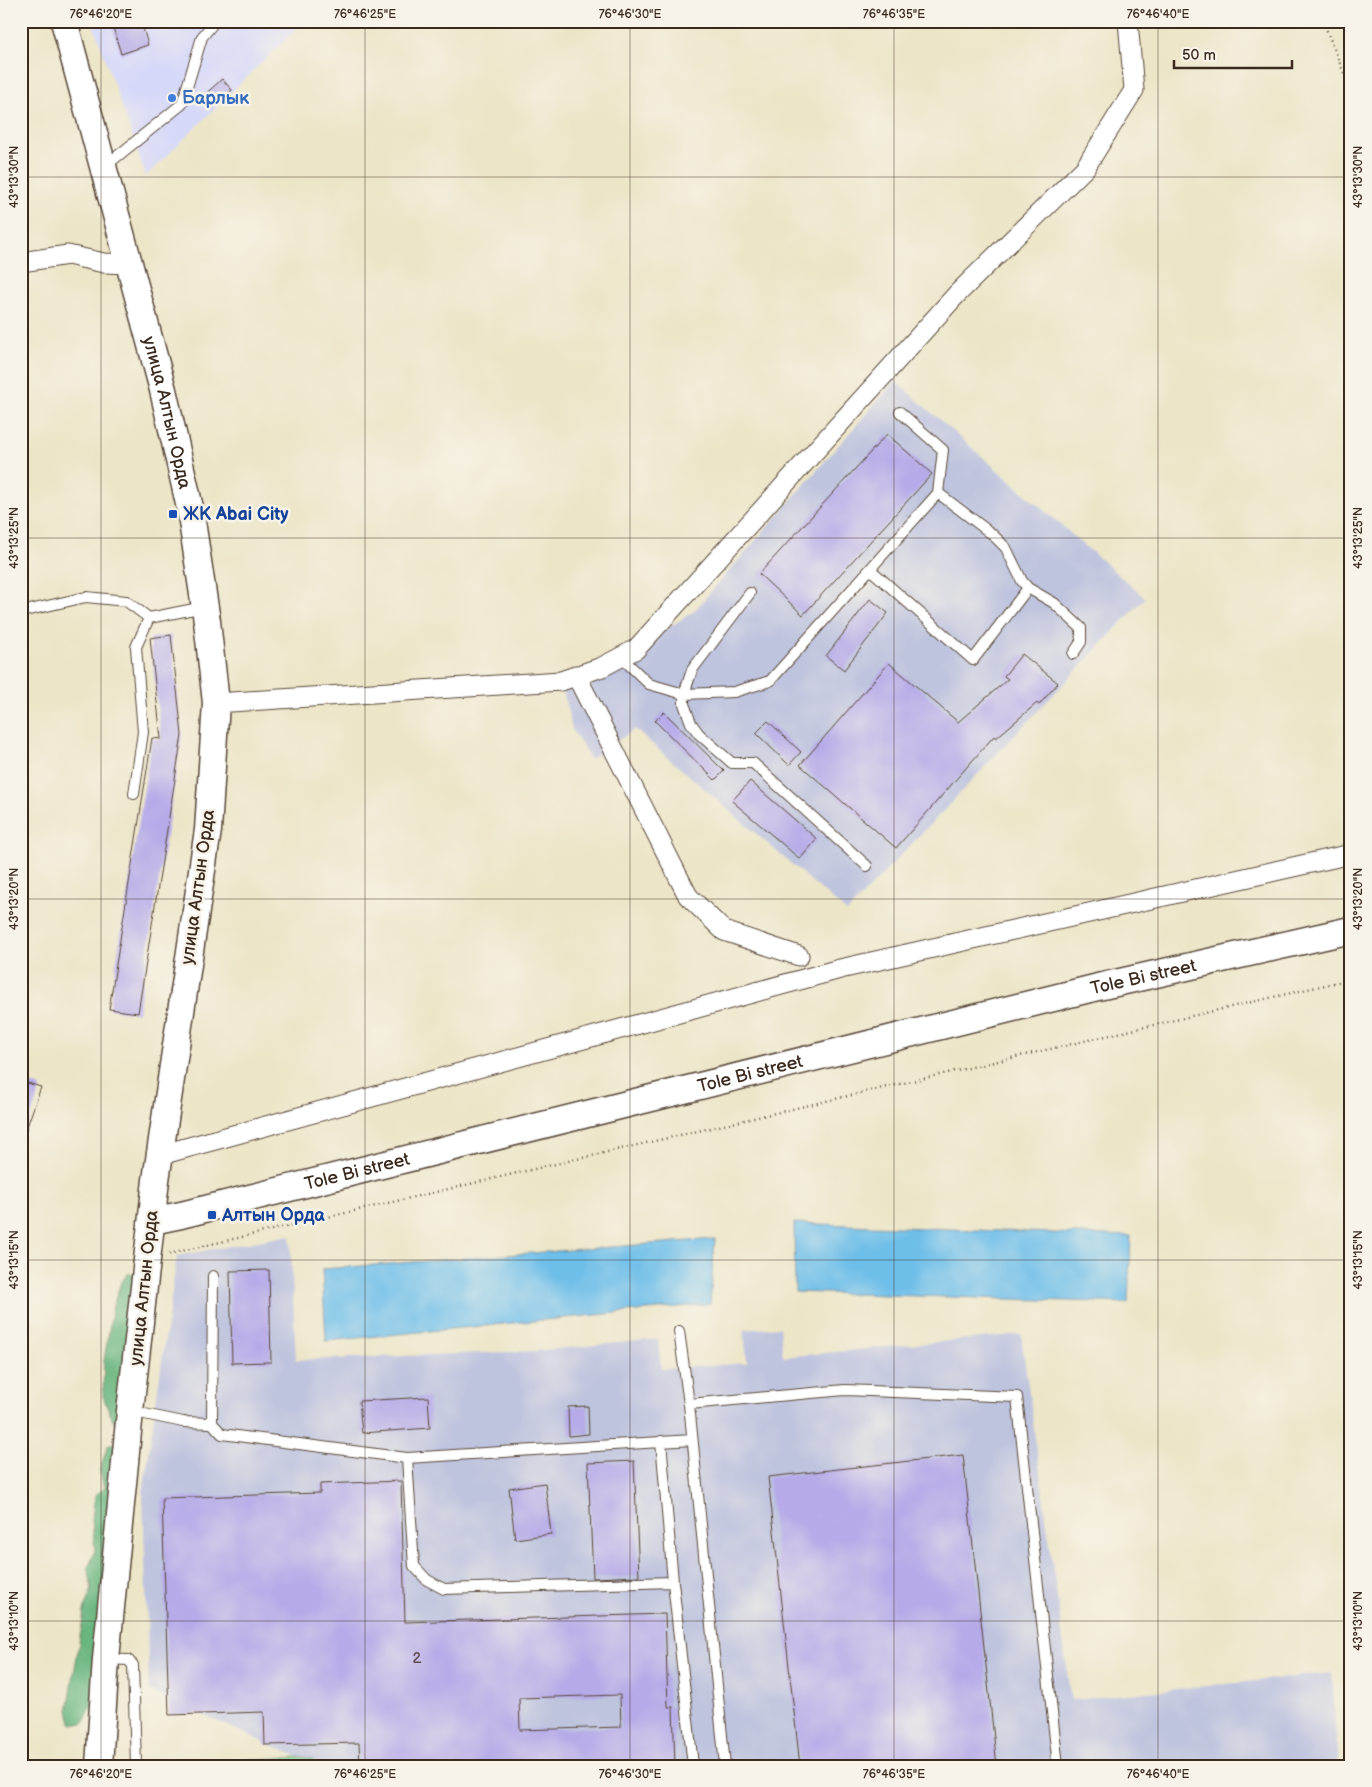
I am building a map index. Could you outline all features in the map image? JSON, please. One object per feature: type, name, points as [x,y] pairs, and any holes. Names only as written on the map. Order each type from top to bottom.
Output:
[{"type":"main road","name":"улица Алтын Орда","points":[[64,21],[163,390],[188,499],[205,606],[216,703],[208,830],[160,1155],[130,1411],[106,1659],[99,1766]]},
{"type":"main road","name":"Tole Bi street","points":[[152,1221],[1098,987],[1351,930]]},
{"type":"street","points":[[216,703],[560,681],[602,667],[636,649],[957,294],[1085,168],[1134,90],[1128,21]]},
{"type":"street","points":[[21,262],[68,255],[104,263],[129,264]]},
{"type":"street","points":[[576,675],[688,896],[724,931],[799,956]]},
{"type":"street","points":[[160,1155],[840,969],[1351,854]]},
{"type":"lane","points":[[103,168],[182,104],[202,37],[215,21]]},
{"type":"lane","points":[[621,657],[649,684],[684,694],[734,692],[770,681],[938,494],[943,450],[900,412]]},
{"type":"lane","points":[[938,494],[992,534],[1006,548],[1022,581],[1028,588],[1054,603],[1082,628],[1082,642],[1073,654]]},
{"type":"lane","points":[[871,570],[974,660],[1028,588]]},
{"type":"lane","points":[[750,593],[692,670],[684,694],[684,704],[691,723],[698,734],[732,763],[753,763],[867,866]]},
{"type":"lane","points":[[21,612],[86,598],[126,601],[149,618],[205,606]]},
{"type":"lane","points":[[134,794],[143,732],[136,647],[149,618]]},
{"type":"lane","points":[[213,1276],[212,1423],[222,1434],[407,1458],[692,1440]]},
{"type":"lane","points":[[679,1331],[689,1404],[725,1766]]},
{"type":"lane","points":[[689,1404],[844,1390],[1017,1397],[1058,1766]]},
{"type":"lane","points":[[130,1411],[183,1422],[212,1423]]},
{"type":"lane","points":[[660,1441],[693,1766]]},
{"type":"lane","points":[[407,1458],[414,1566],[427,1580],[444,1590],[673,1582]]},
{"type":"lane","points":[[106,1659],[128,1660],[132,1665],[136,1766]]},
{"type":"path","points":[[1323,21],[1351,90]]},
{"type":"path","points":[[147,1259],[1351,980]]},
{"type":"shaded area","name":"Барлык","points":[[92,21],[304,21],[146,176]]},
{"type":"shaded area","points":[[895,381],[1145,598],[847,912],[635,729],[590,759],[572,729],[561,681],[636,649],[694,611]]},
{"type":"shaded area","points":[[290,1235],[296,1360],[535,1351],[658,1339],[661,1369],[747,1363],[744,1330],[780,1327],[783,1357],[1021,1334],[1071,1700],[1332,1673],[1338,1766],[319,1766],[149,1691],[143,1493],[177,1256]]},
{"type":"green space","points":[[129,1273],[138,1280],[122,1426],[113,1421],[103,1396],[104,1361],[113,1306],[121,1282]]},
{"type":"green space","points":[[117,1442],[93,1704],[83,1723],[72,1725],[68,1711],[85,1606],[92,1589],[88,1570],[95,1550],[92,1520],[95,1495],[104,1488],[100,1470],[108,1445]]},
{"type":"green space","points":[[302,1757],[312,1759],[319,1766],[162,1766],[162,1763]]},
{"type":"water","points":[[794,1223],[1131,1236],[1128,1303],[795,1292]]},
{"type":"water","points":[[715,1239],[710,1304],[326,1341],[322,1269]]},
{"type":"building","points":[[111,21],[141,21],[148,45],[121,54]]},
{"type":"building","points":[[222,79],[232,90],[210,110],[200,99]]},
{"type":"building","points":[[887,434],[932,474],[803,615],[759,574]]},
{"type":"building","points":[[870,599],[888,613],[844,670],[826,656]]},
{"type":"building","points":[[171,635],[182,735],[138,1013],[109,1009],[152,738],[161,739],[150,638]]},
{"type":"building","points":[[1022,654],[1058,683],[1039,705],[1037,703],[996,738],[994,736],[896,848],[800,765],[889,663],[958,722],[1008,679],[1004,676]]},
{"type":"building","points":[[664,712],[724,771],[715,780],[655,721]]},
{"type":"building","points":[[768,721],[801,752],[789,765],[756,733]]},
{"type":"building","points":[[750,781],[817,839],[800,859],[732,801]]},
{"type":"building","points":[[21,1081],[41,1087],[23,1138],[21,1137]]},
{"type":"building","points":[[269,1270],[271,1362],[232,1363],[230,1271]]},
{"type":"building","points":[[428,1397],[430,1428],[362,1433],[359,1401]]},
{"type":"building","points":[[588,1406],[589,1434],[569,1436],[568,1407]]},
{"type":"building","points":[[963,1455],[997,1766],[800,1766],[768,1477]]},
{"type":"building","points":[[634,1461],[639,1576],[593,1578],[588,1463]]},
{"type":"building","points":[[401,1481],[405,1622],[665,1614],[668,1707],[673,1707],[675,1766],[360,1766],[359,1743],[265,1745],[264,1712],[169,1715],[162,1498],[320,1493],[320,1484]],"holes":[[[620,1695],[621,1727],[520,1730],[519,1698]]]},
{"type":"building","points":[[545,1483],[551,1534],[515,1539],[509,1488]]},
{"type":"place","name":"Барлык","points":[[172,98]]},
{"type":"place","name":"ЖК Abai City","points":[[173,514]]},
{"type":"place","name":"Алтын Орда","points":[[212,1215]]}]
